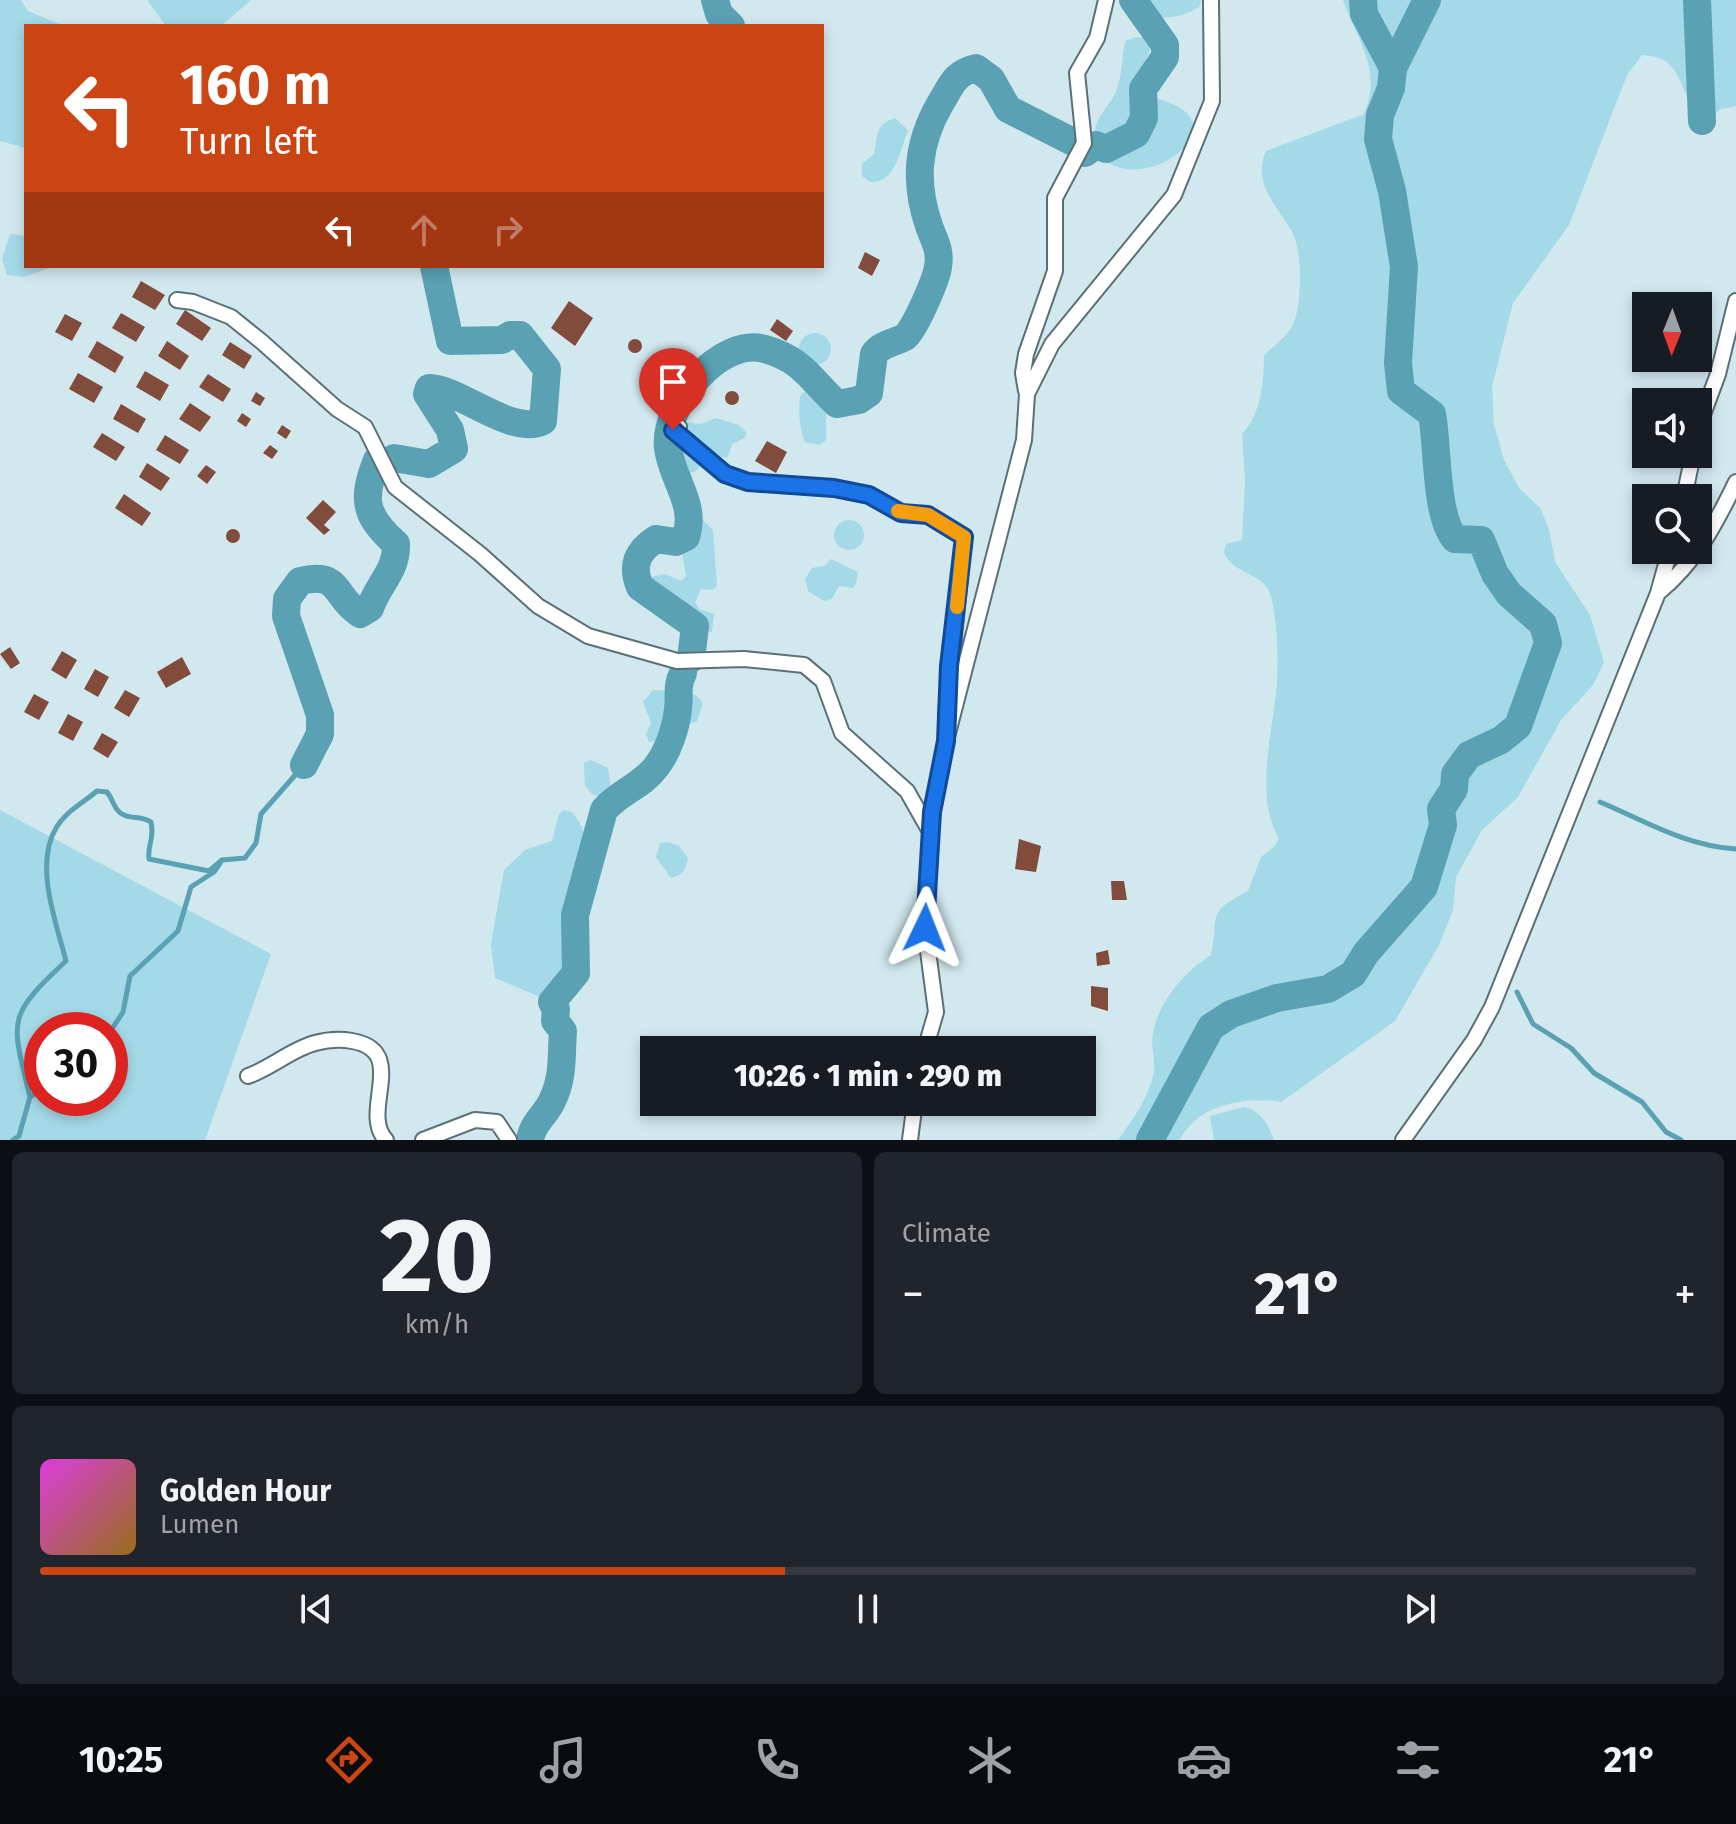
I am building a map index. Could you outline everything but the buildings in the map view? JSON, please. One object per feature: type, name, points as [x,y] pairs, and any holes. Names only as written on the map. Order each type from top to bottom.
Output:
[{"type":"street","points":[[929,1036],[936,1012],[925,928],[930,832],[946,741],[1024,440],[1027,394],[1023,373],[1026,354],[1055,271],[1055,198],[1084,143],[1077,73],[1097,38],[1106,0]]},
{"type":"street","points":[[1027,394],[1052,344],[1174,195],[1212,101],[1209,64],[1211,0]]},
{"type":"street","points":[[177,300],[193,302],[231,317],[262,342],[337,409],[365,427],[395,487],[480,554],[538,606],[588,636],[677,661],[744,659],[804,665],[823,681],[842,733],[907,791],[930,832]]},
{"type":"street","points":[[1712,390],[1736,301]]},
{"type":"street","points":[[679,427],[673,430],[725,474],[748,482],[834,488],[869,495],[901,513],[928,515],[964,537],[949,666],[946,741]]},
{"type":"street","points":[[1658,593],[1678,577],[1708,540],[1736,482]]},
{"type":"street","points":[[1403,1140],[1474,1040],[1492,1007],[1658,593],[1666,564]]},
{"type":"street","points":[[248,1076],[313,1043],[344,1040],[366,1043],[378,1056],[377,1115],[380,1134],[386,1140]]},
{"type":"street","points":[[910,1140],[913,1116]]},
{"type":"street","points":[[423,1140],[475,1120],[497,1122],[509,1140]]},
{"type":"shaded area","points":[[0,0],[21,0],[28,11],[59,24],[24,24],[24,147],[0,141]]},
{"type":"shaded area","points":[[147,0],[251,0],[223,24],[165,24]]},
{"type":"shaded area","points":[[1150,0],[1201,0],[1199,7],[1189,12],[1173,17],[1156,17],[1150,10]]},
{"type":"shaded area","points":[[1343,0],[1736,0],[1736,106],[1721,109],[1712,116],[1697,114],[1673,68],[1666,61],[1642,55],[1627,75],[1569,225],[1513,303],[1492,387],[1494,424],[1504,460],[1519,488],[1540,508],[1549,529],[1555,562],[1590,615],[1604,662],[1593,685],[1561,720],[1518,797],[1482,830],[1456,877],[1453,910],[1439,945],[1395,1021],[1281,1102],[1253,1100],[1224,1105],[1198,1118],[1180,1140],[1118,1140],[1139,1110],[1150,1085],[1154,1071],[1153,1032],[1161,1009],[1183,978],[1211,955],[1219,911],[1248,891],[1261,857],[1275,846],[1279,838],[1272,822],[1266,787],[1277,670],[1271,596],[1262,582],[1234,565],[1224,552],[1226,544],[1242,540],[1245,482],[1242,434],[1257,408],[1264,355],[1291,328],[1298,308],[1298,250],[1291,230],[1268,193],[1262,162],[1266,151],[1363,115],[1369,100],[1370,70]]},
{"type":"shaded area","points":[[1136,37],[1148,38],[1152,46],[1139,74],[1141,92],[1179,107],[1191,118],[1195,127],[1187,144],[1174,156],[1158,165],[1124,169],[1110,164],[1100,154],[1095,131],[1099,118],[1117,89],[1125,41]]},
{"type":"shaded area","points":[[895,118],[908,130],[896,164],[886,177],[870,182],[862,176],[862,164],[874,154],[881,127]]},
{"type":"shaded area","points":[[10,234],[24,236],[24,268],[49,268],[24,277],[7,275],[2,259]]},
{"type":"shaded area","points":[[815,333],[826,338],[831,349],[826,360],[815,365],[804,360],[799,349],[804,338]]},
{"type":"shaded area","points":[[815,386],[835,391],[826,415],[826,440],[820,445],[805,442],[800,419],[801,394]]},
{"type":"shaded area","points":[[716,418],[739,425],[746,432],[745,438],[732,444],[728,457],[709,457],[696,471],[686,474],[676,463],[673,430],[683,422],[701,424]]},
{"type":"shaded area","points":[[684,514],[697,515],[713,530],[717,586],[712,590],[701,589],[695,602],[699,609],[714,614],[712,632],[675,623],[655,610],[649,600],[647,590],[651,577],[665,574],[681,581],[686,576],[678,528]]},
{"type":"shaded area","points":[[849,520],[860,524],[864,535],[860,546],[849,550],[838,546],[834,535],[838,524]]},
{"type":"shaded area","points":[[831,559],[858,572],[856,584],[853,588],[839,586],[832,599],[824,601],[808,591],[805,579],[812,568],[824,566]]},
{"type":"shaded area","points":[[653,690],[681,691],[699,698],[703,703],[697,721],[689,724],[670,720],[665,739],[649,742],[646,734],[651,723],[643,702]]},
{"type":"shaded area","points":[[591,760],[608,768],[611,788],[601,796],[593,795],[585,786],[584,763]]},
{"type":"shaded area","points":[[0,810],[271,954],[205,1140],[0,1140]]},
{"type":"shaded area","points":[[564,810],[572,812],[579,821],[586,843],[588,867],[584,891],[561,941],[582,962],[563,998],[552,1002],[495,978],[491,944],[504,870],[525,850],[552,841],[559,814]]},
{"type":"shaded area","points":[[660,843],[679,846],[688,858],[683,871],[671,878],[656,857]]},
{"type":"shaded area","points":[[1244,1107],[1259,1115],[1274,1140],[1214,1140],[1210,1116]]},
{"type":"waterway","points":[[715,0],[719,14],[729,24]]},
{"type":"waterway","points":[[1089,149],[1085,153],[1096,145],[1106,149],[1136,134],[1144,118],[1143,89],[1165,57],[1165,45],[1133,0]]},
{"type":"waterway","points":[[1150,1140],[1211,1027],[1231,1014],[1277,998],[1328,989],[1353,974],[1366,953],[1424,887],[1443,825],[1441,809],[1454,789],[1455,774],[1469,755],[1501,740],[1518,726],[1548,643],[1543,624],[1509,594],[1495,574],[1481,540],[1455,539],[1441,498],[1432,414],[1401,391],[1398,363],[1404,267],[1392,191],[1378,139],[1380,115],[1391,88],[1393,68],[1364,14],[1363,0]]},
{"type":"waterway","points":[[1393,68],[1427,0]]},
{"type":"waterway","points":[[1697,0],[1702,121]]},
{"type":"waterway","points":[[691,659],[695,626],[640,587],[636,572],[640,554],[656,539],[676,542],[686,537],[689,525],[686,503],[668,448],[669,431],[685,394],[713,363],[730,353],[748,348],[765,349],[788,359],[805,371],[837,404],[859,400],[869,393],[874,354],[909,333],[924,305],[938,267],[939,255],[921,194],[920,164],[932,119],[962,73],[976,68],[991,79],[1008,109],[1077,144]]},
{"type":"waterway","points":[[394,458],[429,464],[454,449],[450,430],[427,394],[429,388],[455,395],[516,423],[543,421],[547,369],[520,335],[510,335],[502,340],[450,341],[434,268]]},
{"type":"waterway","points":[[304,765],[320,734],[320,715],[286,616],[287,599],[300,581],[323,579],[330,582],[360,614],[370,608],[390,570],[396,544],[378,525],[369,506],[369,486],[377,460]]},
{"type":"waterway","points":[[530,1140],[534,1128],[552,1101],[558,1083],[563,1031],[555,1021],[556,1009],[552,1002],[576,973],[575,915],[604,810],[650,774],[664,754],[675,724],[683,673]]},
{"type":"waterway","points":[[123,1012],[130,976],[178,931],[191,887],[214,872],[222,860],[245,858],[256,843],[261,814],[304,765]]},
{"type":"waterway","points":[[24,1072],[19,1051],[18,1021],[32,995],[66,961],[47,876],[50,843],[60,822],[97,791],[107,792],[121,813],[151,822],[149,859],[209,871],[222,860]]},
{"type":"waterway","points":[[1600,802],[1683,838],[1736,849]]},
{"type":"waterway","points":[[1517,992],[1533,1024],[1571,1048],[1594,1073],[1642,1102],[1666,1132],[1681,1140]]},
{"type":"waterway","points":[[13,1140],[19,1136],[25,1116]]},
{"type":"slow traffic","points":[[898,511],[928,515],[964,537],[957,607]]},
{"type":"route","points":[[673,430],[725,474],[748,482],[834,488],[869,495],[901,513],[928,515],[964,537],[949,666],[946,741],[932,812],[926,872],[925,928]]}]
